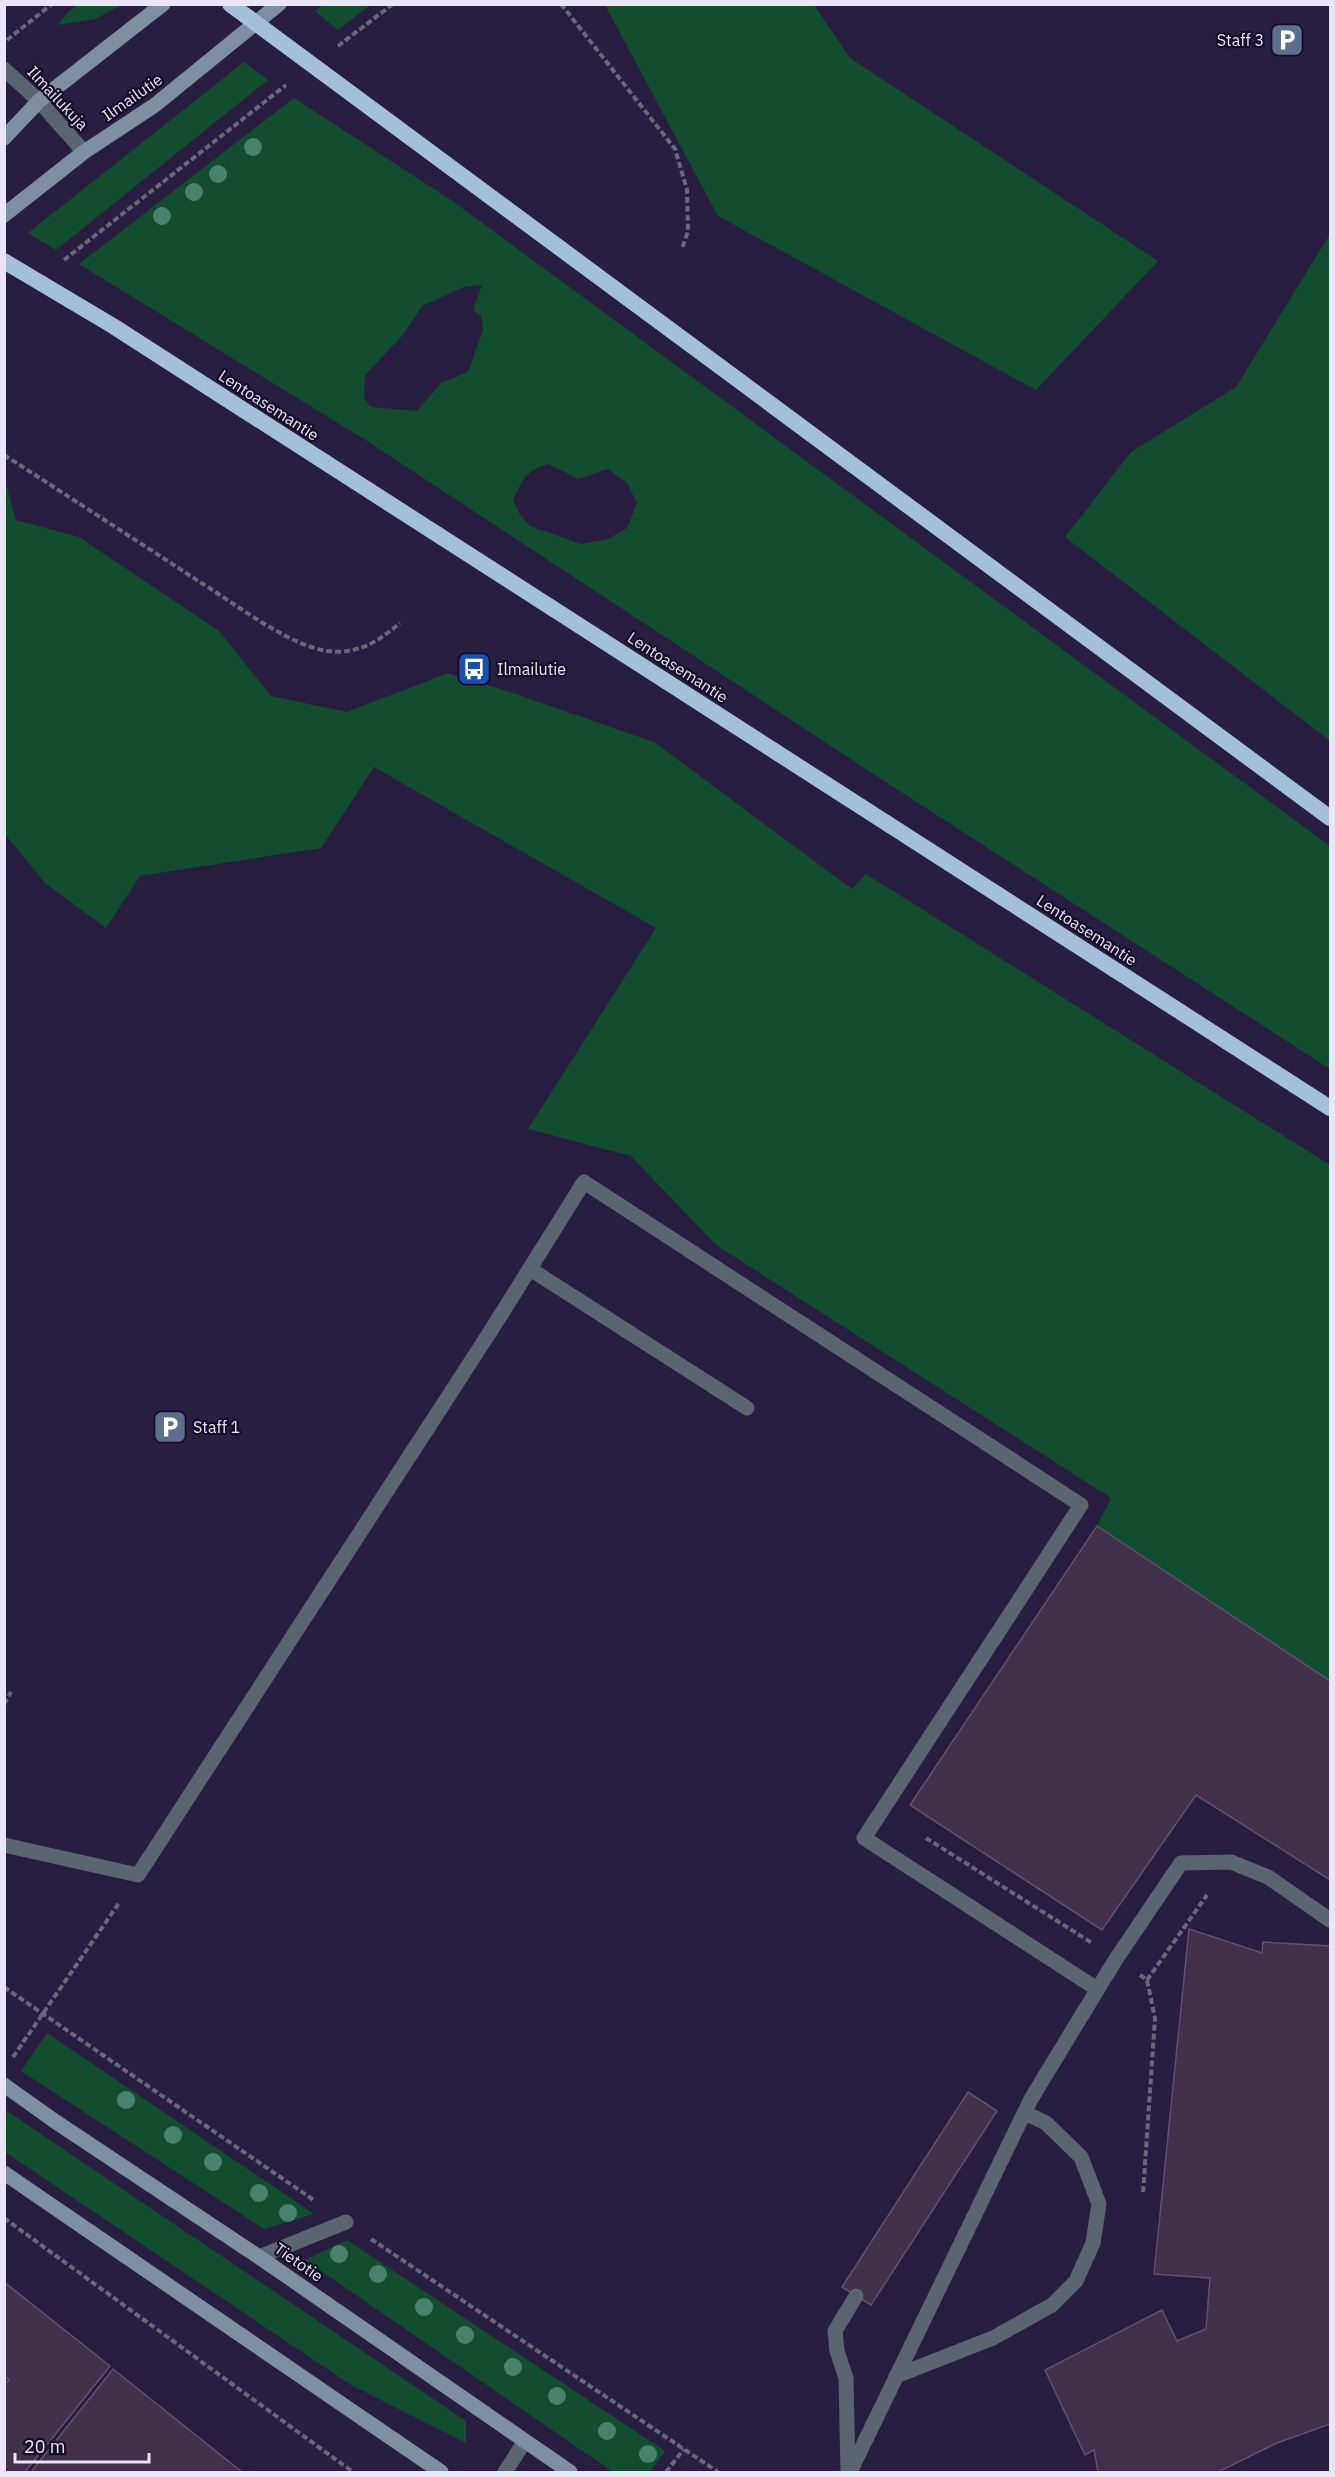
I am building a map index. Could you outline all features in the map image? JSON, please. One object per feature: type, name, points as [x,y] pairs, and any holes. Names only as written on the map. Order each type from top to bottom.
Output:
[{"type":"highway","points":[[230,4],[1330,818]]},
{"type":"highway","name":"Lentoasemantie","points":[[4,261],[113,326],[1330,1108]]},
{"type":"main road","points":[[4,138],[39,101],[163,4]]},
{"type":"main road","name":"Ilmailutie","points":[[4,215],[84,152],[156,105],[279,4]]},
{"type":"main road","name":"Tietotie","points":[[4,2085],[259,2257],[570,2472]]},
{"type":"main road","points":[[4,2173],[441,2472]]},
{"type":"street","name":"Ilmailukuja","points":[[4,69],[39,101],[84,152]]},
{"type":"street","points":[[4,1845],[138,1875],[584,1182],[1082,1505],[864,1838],[1096,1989]]},
{"type":"street","points":[[530,1269],[747,1408]]},
{"type":"street","points":[[849,2472],[1024,2112],[1096,1989],[1181,1863],[1231,1862],[1268,1877],[1330,1920]]},
{"type":"street","points":[[896,2376],[993,2338],[1052,2305],[1076,2281],[1093,2243],[1098,2204],[1081,2157],[1046,2123],[1024,2112]]},
{"type":"street","points":[[259,2257],[345,2222]]},
{"type":"street","points":[[849,2472],[846,2378],[837,2351],[835,2331],[856,2296]]},
{"type":"street","points":[[505,2472],[525,2441]]},
{"type":"path","points":[[4,42],[52,4]]},
{"type":"path","points":[[331,51],[393,4]]},
{"type":"path","points":[[561,4],[675,149],[687,190],[688,231],[682,249]]},
{"type":"path","points":[[59,264],[287,84]]},
{"type":"path","points":[[4,455],[300,644],[326,651],[353,652],[386,636],[400,623]]},
{"type":"path","points":[[4,1704],[11,1692]]},
{"type":"path","points":[[1147,1980],[1231,1862]]},
{"type":"path","points":[[11,2060],[138,1875]]},
{"type":"path","points":[[4,2218],[353,2472]]},
{"type":"path","points":[[666,2472],[684,2449]]},
{"type":"shaded area","points":[[5,5],[1330,5],[1330,2472],[5,2472]]},
{"type":"green space","points":[[77,5],[122,5],[95,19],[58,25]]},
{"type":"green space","points":[[323,5],[370,5],[338,30],[315,11]]},
{"type":"green space","points":[[605,5],[814,5],[850,58],[1158,261],[1036,390],[718,216]]},
{"type":"green space","points":[[244,62],[268,80],[56,250],[28,233]]},
{"type":"green space","points":[[294,98],[451,200],[1330,846],[1330,1069],[884,781],[364,439],[79,264]],"holes":[[[482,285],[473,310],[481,316],[483,330],[468,372],[441,383],[417,411],[371,407],[364,398],[365,375],[402,336],[422,306],[464,287]],[[549,464],[578,479],[608,469],[627,483],[637,503],[627,528],[608,539],[581,544],[530,526],[520,515],[513,500],[526,477],[535,469]]]},
{"type":"green space","points":[[1330,234],[1330,741],[1065,537],[1131,452],[1236,387]]},
{"type":"green space","points":[[5,481],[16,520],[79,537],[219,631],[271,696],[347,712],[448,673],[654,742],[852,889],[866,874],[1330,1165],[1330,1681],[1097,1526],[1111,1498],[716,1245],[631,1156],[528,1129],[656,928],[374,767],[321,848],[140,876],[106,928],[45,883],[5,834]]},
{"type":"green space","points":[[47,2033],[314,2214],[264,2229],[21,2071]]},
{"type":"green space","points":[[4,2109],[466,2421],[466,2443],[351,2385],[5,2152]]},
{"type":"green space","points":[[347,2240],[665,2451],[650,2472],[613,2472],[305,2260]]},
{"type":"building","points":[[1097,1526],[1330,1681],[1330,1880],[1196,1795],[1102,1930],[910,1805]]},
{"type":"building","points":[[1189,1929],[1262,1953],[1263,1942],[1330,1946],[1330,2424],[1277,2443],[1218,2472],[1098,2472],[1094,2450],[1085,2455],[1045,2370],[1162,2310],[1177,2341],[1206,2329],[1210,2278],[1154,2274]]},
{"type":"building","points":[[968,2092],[997,2111],[871,2305],[842,2287]]},
{"type":"building","points":[[4,2282],[110,2366],[25,2472],[4,2472],[4,2385],[9,2380],[4,2376]]},
{"type":"building","points":[[113,2369],[242,2472],[31,2472]]},
{"type":"place","name":"Staff 3","points":[[1287,40]]},
{"type":"place","name":"Ilmailutie","points":[[474,669]]},
{"type":"place","name":"Staff 1","points":[[170,1427]]}]
